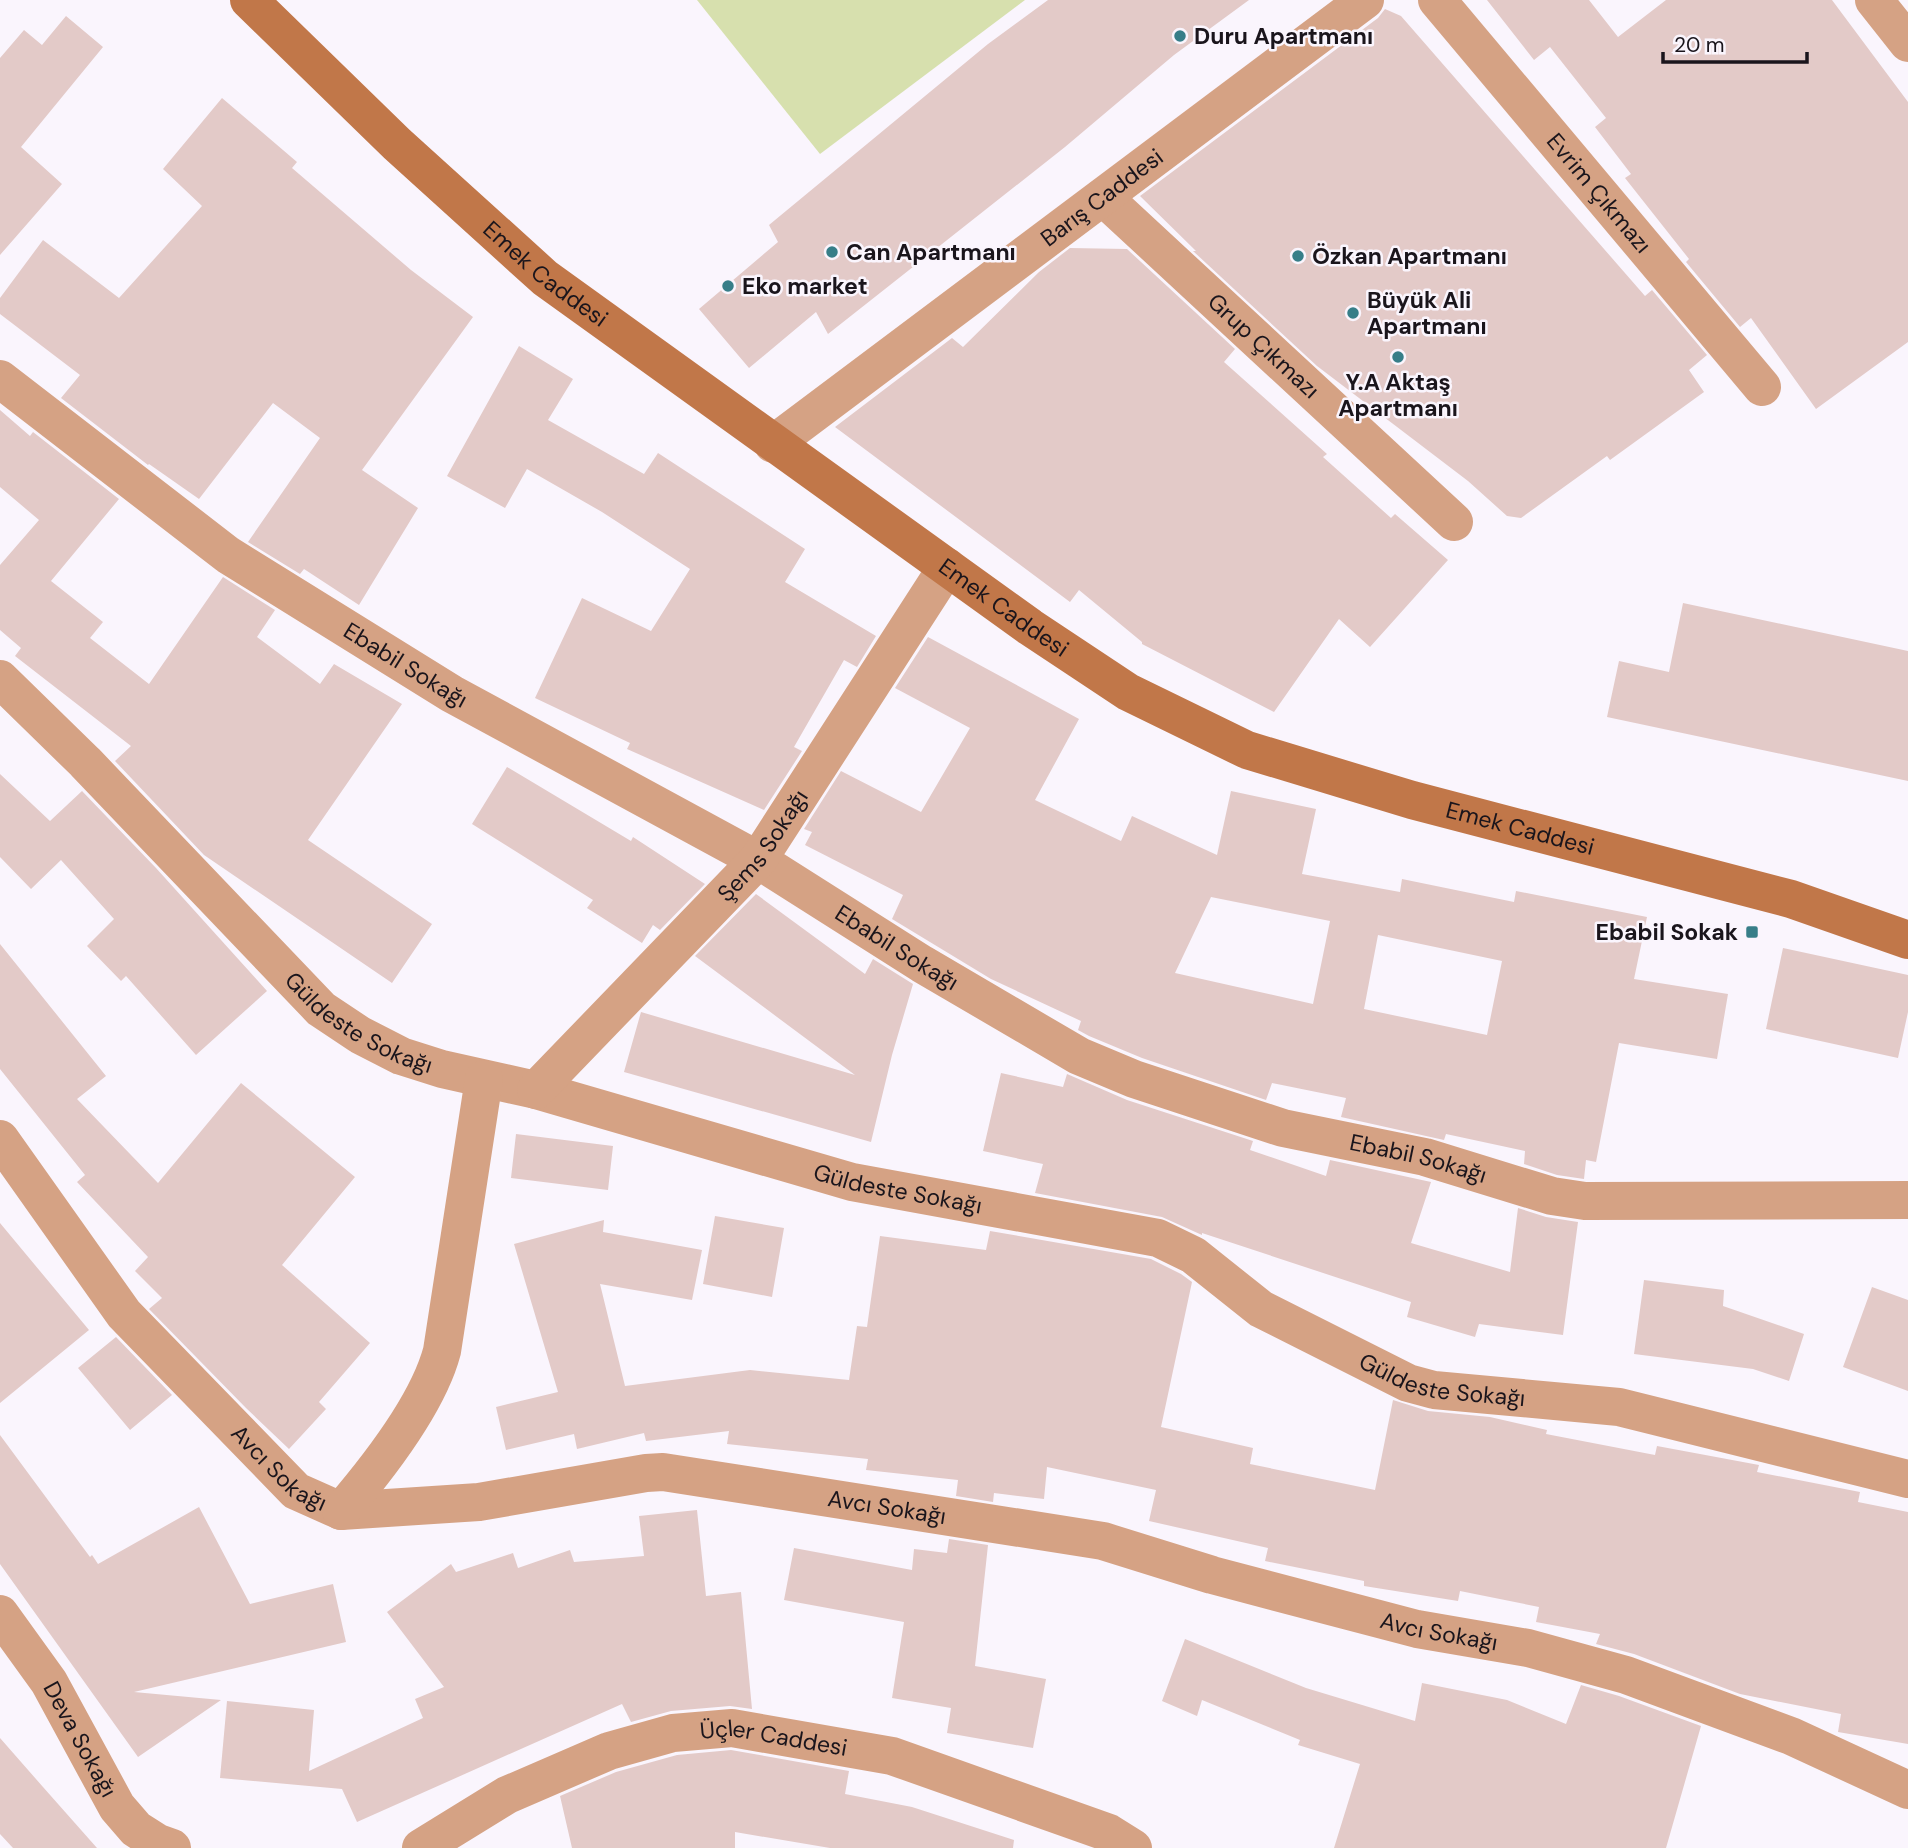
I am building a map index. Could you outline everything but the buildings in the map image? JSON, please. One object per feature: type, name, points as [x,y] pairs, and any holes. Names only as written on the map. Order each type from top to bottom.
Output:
[{"type":"street","name":"Emek Caddesi","points":[[249,0],[397,144],[545,278],[1030,627],[1128,692],[1247,750],[1412,800],[1791,899],[1908,940]]},
{"type":"street","name":"Barış Caddesi","points":[[773,444],[1365,0]]},
{"type":"street","name":"Evrim Çıkmazı","points":[[1437,0],[1762,387]]},
{"type":"street","points":[[1874,0],[1908,43]]},
{"type":"street","name":"Grup Çıkmazı","points":[[1103,197],[1454,522]]},
{"type":"street","name":"Ebabil Sokağı","points":[[0,379],[228,555],[452,694],[758,860],[922,964],[1079,1056],[1134,1079],[1283,1128],[1425,1157],[1552,1196],[1585,1201],[1908,1200]]},
{"type":"street","name":"Şems Sokağı","points":[[536,1090],[758,860],[947,567]]},
{"type":"street","name":"Güldeste Sokağı","points":[[0,680],[85,762],[321,1009],[360,1035],[401,1056],[442,1069],[536,1090],[852,1182],[1158,1238],[1193,1255],[1261,1309],[1408,1383],[1434,1390],[1619,1407],[1908,1479]]},
{"type":"street","points":[[341,1511],[373,1473],[437,1372],[484,1079]]},
{"type":"street","name":"Avcı Sokağı","points":[[0,1139],[124,1314],[296,1491],[341,1511],[479,1502],[663,1472],[1102,1541],[1212,1574],[1417,1629],[1528,1648],[1626,1675],[1791,1736],[1908,1790]]},
{"type":"street","name":"Deva Sokağı","points":[[0,1614],[50,1682],[117,1807],[136,1829],[158,1843],[172,1848]]},
{"type":"street","name":"Üçler Caddesi","points":[[421,1848],[507,1795],[610,1751],[673,1733],[732,1728],[892,1756],[1109,1833],[1133,1848]]},
{"type":"green space","points":[[697,0],[1025,0],[820,154]]},
{"type":"place","name":"Duru Apartmanı","points":[[1180,36]]},
{"type":"place","name":"Can Apartmanı","points":[[832,252]]},
{"type":"place","name":"Özkan Apartmanı","points":[[1298,256]]},
{"type":"place","name":"Eko market","points":[[728,286]]},
{"type":"place","name":"Büyük Ali Apartmanı","points":[[1353,313]]},
{"type":"place","name":"Y.A Aktaş Apartmanı","points":[[1398,357]]},
{"type":"place","name":"Ebabil Sokak","points":[[1752,932]]}]
